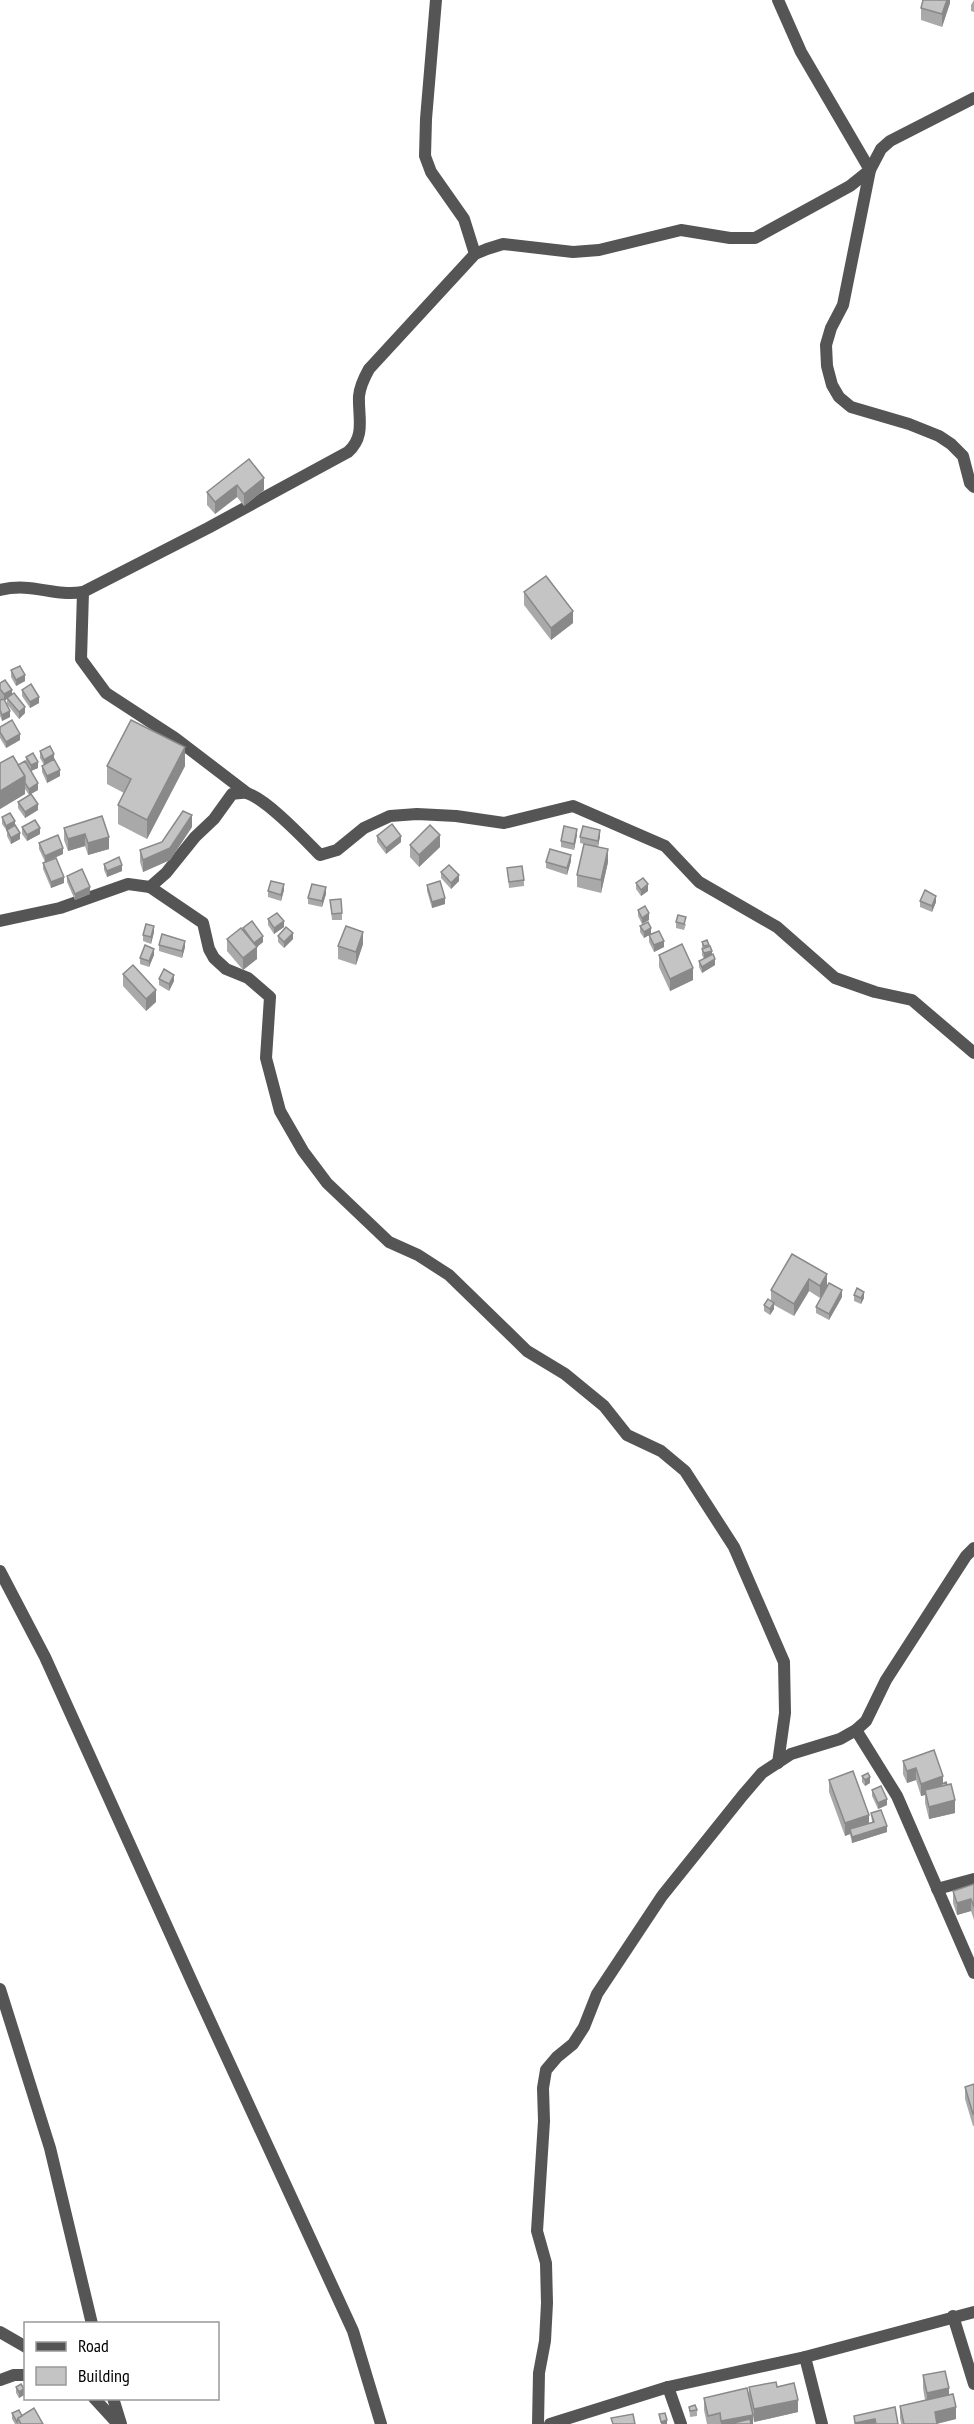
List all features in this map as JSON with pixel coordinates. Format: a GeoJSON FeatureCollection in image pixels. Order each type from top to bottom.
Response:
{"type":"FeatureCollection","features":[{"type":"Feature","properties":{"kind":"street"},"geometry":{"type":"LineString","coordinates":[[436,0],[425,156],[431,172],[464,219],[475,254]]}},
{"type":"Feature","properties":{"kind":"street"},"geometry":{"type":"LineString","coordinates":[[778,0],[801,52],[870,170]]}},
{"type":"Feature","properties":{"kind":"street"},"geometry":{"type":"LineString","coordinates":[[974,98],[890,141],[877,155],[870,170],[843,305],[831,328],[826,345],[827,366],[832,385],[839,397],[851,407],[909,424],[939,436],[963,456],[970,483],[974,487]]}},
{"type":"Feature","properties":{"kind":"street"},"geometry":{"type":"LineString","coordinates":[[0,590],[23,586],[65,594],[83,592],[208,528],[348,452],[356,445],[360,433],[359,397],[362,383],[369,369],[475,254],[503,244],[573,252],[599,250],[681,230],[730,238],[755,238],[850,186],[870,170]]}},
{"type":"Feature","properties":{"kind":"street"},"geometry":{"type":"LineString","coordinates":[[83,592],[81,659],[106,693],[175,738],[286,820],[320,855],[336,850],[364,828],[390,816],[417,814],[456,816],[504,823],[573,806],[665,846],[699,882],[777,927],[836,978],[875,993],[912,1000],[974,1053]]}},
{"type":"Feature","properties":{"kind":"street"},"geometry":{"type":"LineString","coordinates":[[150,887],[166,873],[195,837],[214,819],[232,794],[247,793]]}},
{"type":"Feature","properties":{"kind":"street"},"geometry":{"type":"LineString","coordinates":[[0,921],[60,908],[128,884],[150,887],[203,923],[208,949],[214,958],[226,969],[248,978],[270,997],[266,1058],[280,1112],[303,1151],[327,1183],[389,1242],[418,1255],[449,1275],[527,1351],[565,1374],[604,1406],[627,1435],[661,1451],[685,1471],[734,1547],[784,1662],[785,1713],[778,1762]]}},
{"type":"Feature","properties":{"kind":"street"},"geometry":{"type":"LineString","coordinates":[[538,2424],[539,2373],[545,2341],[547,2303],[546,2263],[537,2231],[544,2121],[543,2088],[546,2070],[573,2044],[584,2027],[597,1994],[662,1896],[762,1773],[790,1754],[840,1739],[866,1721],[886,1680],[966,1556],[974,1548]]}},
{"type":"Feature","properties":{"kind":"street"},"geometry":{"type":"LineString","coordinates":[[0,1571],[45,1658],[353,2331],[381,2424]]}},
{"type":"Feature","properties":{"kind":"street"},"geometry":{"type":"LineString","coordinates":[[856,1730],[897,1796],[974,1973]]}},
{"type":"Feature","properties":{"kind":"street"},"geometry":{"type":"LineString","coordinates":[[937,1889],[974,1879]]}},
{"type":"Feature","properties":{"kind":"street"},"geometry":{"type":"LineString","coordinates":[[0,1989],[50,2148],[92,2322]]}},
{"type":"Feature","properties":{"kind":"street"},"geometry":{"type":"LineString","coordinates":[[550,2424],[668,2387],[805,2357],[974,2312]]}},
{"type":"Feature","properties":{"kind":"street"},"geometry":{"type":"LineString","coordinates":[[953,2316],[974,2384]]}},
{"type":"Feature","properties":{"kind":"street"},"geometry":{"type":"LineString","coordinates":[[0,2332],[24,2346]]}},
{"type":"Feature","properties":{"kind":"street"},"geometry":{"type":"LineString","coordinates":[[805,2357],[822,2424]]}},
{"type":"Feature","properties":{"kind":"street"},"geometry":{"type":"LineString","coordinates":[[0,2380],[14,2375],[24,2375]]}},
{"type":"Feature","properties":{"kind":"street"},"geometry":{"type":"LineString","coordinates":[[668,2387],[681,2424]]}},
{"type":"Feature","properties":{"kind":"street"},"geometry":{"type":"LineString","coordinates":[[96,2400],[119,2424]]}},
{"type":"Feature","properties":{"kind":"street"},"geometry":{"type":"LineString","coordinates":[[113,2400],[119,2424]]}},
{"type":"Feature","properties":{"kind":"building"},"geometry":{"type":"Polygon","coordinates":[[[923,0],[947,0],[942,14],[921,8],[923,0]]]}},
{"type":"Feature","properties":{"kind":"building"},"geometry":{"type":"Polygon","coordinates":[[[249,459],[264,478],[244,494],[237,485],[215,502],[207,492],[249,459]]]}},
{"type":"Feature","properties":{"kind":"building"},"geometry":{"type":"Polygon","coordinates":[[[546,576],[573,611],[551,628],[524,592],[546,576]]]}},
{"type":"Feature","properties":{"kind":"building"},"geometry":{"type":"Polygon","coordinates":[[[20,666],[25,675],[16,680],[11,670],[20,666]]]}},
{"type":"Feature","properties":{"kind":"building"},"geometry":{"type":"Polygon","coordinates":[[[5,680],[12,690],[4,694],[0,689],[0,683],[5,680]]]}},
{"type":"Feature","properties":{"kind":"building"},"geometry":{"type":"Polygon","coordinates":[[[31,684],[39,697],[30,702],[22,690],[31,684]]]}},
{"type":"Feature","properties":{"kind":"building"},"geometry":{"type":"Polygon","coordinates":[[[14,693],[25,707],[19,712],[7,698],[14,693]]]}},
{"type":"Feature","properties":{"kind":"building"},"geometry":{"type":"Polygon","coordinates":[[[4,699],[10,711],[2,715],[0,700],[4,699]]]}},
{"type":"Feature","properties":{"kind":"building"},"geometry":{"type":"Polygon","coordinates":[[[12,720],[20,734],[6,742],[0,732],[0,727],[12,720]]]}},
{"type":"Feature","properties":{"kind":"building"},"geometry":{"type":"Polygon","coordinates":[[[131,720],[185,747],[147,820],[118,805],[131,779],[107,766],[131,720]]]}},
{"type":"Feature","properties":{"kind":"building"},"geometry":{"type":"Polygon","coordinates":[[[50,746],[54,754],[44,760],[40,751],[50,746]]]}},
{"type":"Feature","properties":{"kind":"building"},"geometry":{"type":"Polygon","coordinates":[[[33,753],[38,762],[31,765],[26,757],[33,753]]]}},
{"type":"Feature","properties":{"kind":"building"},"geometry":{"type":"Polygon","coordinates":[[[13,756],[25,776],[0,791],[0,763],[13,756]]]}},
{"type":"Feature","properties":{"kind":"building"},"geometry":{"type":"Polygon","coordinates":[[[54,759],[60,770],[47,776],[42,766],[54,759]]]}},
{"type":"Feature","properties":{"kind":"building"},"geometry":{"type":"Polygon","coordinates":[[[25,761],[38,783],[29,789],[18,765],[25,761]]]}},
{"type":"Feature","properties":{"kind":"building"},"geometry":{"type":"Polygon","coordinates":[[[31,794],[38,804],[25,812],[18,802],[31,794]]]}},
{"type":"Feature","properties":{"kind":"building"},"geometry":{"type":"Polygon","coordinates":[[[183,811],[192,815],[170,848],[143,860],[140,850],[162,842],[183,811]]]}},
{"type":"Feature","properties":{"kind":"building"},"geometry":{"type":"Polygon","coordinates":[[[10,813],[15,821],[6,826],[2,817],[10,813]]]}},
{"type":"Feature","properties":{"kind":"building"},"geometry":{"type":"Polygon","coordinates":[[[102,816],[109,837],[88,843],[85,834],[68,839],[64,828],[102,816]]]}},
{"type":"Feature","properties":{"kind":"building"},"geometry":{"type":"Polygon","coordinates":[[[35,820],[40,828],[27,835],[22,827],[35,820]]]}},
{"type":"Feature","properties":{"kind":"building"},"geometry":{"type":"Polygon","coordinates":[[[392,824],[401,836],[386,848],[377,836],[392,824]]]}},
{"type":"Feature","properties":{"kind":"building"},"geometry":{"type":"Polygon","coordinates":[[[15,825],[20,833],[11,838],[7,830],[15,825]]]}},
{"type":"Feature","properties":{"kind":"building"},"geometry":{"type":"Polygon","coordinates":[[[430,825],[440,835],[419,855],[410,845],[430,825]]]}},
{"type":"Feature","properties":{"kind":"building"},"geometry":{"type":"Polygon","coordinates":[[[564,826],[577,829],[574,844],[561,841],[564,826]]]}},
{"type":"Feature","properties":{"kind":"building"},"geometry":{"type":"Polygon","coordinates":[[[583,826],[600,830],[598,841],[580,837],[583,826]]]}},
{"type":"Feature","properties":{"kind":"building"},"geometry":{"type":"Polygon","coordinates":[[[58,835],[63,848],[45,856],[39,843],[58,835]]]}},
{"type":"Feature","properties":{"kind":"building"},"geometry":{"type":"Polygon","coordinates":[[[584,844],[608,849],[601,880],[577,875],[584,844]]]}},
{"type":"Feature","properties":{"kind":"building"},"geometry":{"type":"Polygon","coordinates":[[[550,849],[571,855],[567,868],[546,862],[550,849]]]}},
{"type":"Feature","properties":{"kind":"building"},"geometry":{"type":"Polygon","coordinates":[[[119,857],[122,865],[107,871],[104,864],[119,857]]]}},
{"type":"Feature","properties":{"kind":"building"},"geometry":{"type":"Polygon","coordinates":[[[56,858],[64,877],[51,882],[43,863],[56,858]]]}},
{"type":"Feature","properties":{"kind":"building"},"geometry":{"type":"Polygon","coordinates":[[[449,865],[459,875],[451,883],[441,872],[449,865]]]}},
{"type":"Feature","properties":{"kind":"building"},"geometry":{"type":"Polygon","coordinates":[[[522,866],[524,880],[509,882],[507,868],[522,866]]]}},
{"type":"Feature","properties":{"kind":"building"},"geometry":{"type":"Polygon","coordinates":[[[82,869],[90,887],[75,894],[67,876],[82,869]]]}},
{"type":"Feature","properties":{"kind":"building"},"geometry":{"type":"Polygon","coordinates":[[[643,878],[648,884],[641,890],[636,883],[643,878]]]}},
{"type":"Feature","properties":{"kind":"building"},"geometry":{"type":"Polygon","coordinates":[[[271,881],[284,884],[281,895],[268,891],[271,881]]]}},
{"type":"Feature","properties":{"kind":"building"},"geometry":{"type":"Polygon","coordinates":[[[440,881],[445,898],[432,902],[427,885],[440,881]]]}},
{"type":"Feature","properties":{"kind":"building"},"geometry":{"type":"Polygon","coordinates":[[[312,884],[326,887],[322,901],[308,898],[312,884]]]}},
{"type":"Feature","properties":{"kind":"building"},"geometry":{"type":"Polygon","coordinates":[[[925,890],[936,896],[932,906],[920,901],[925,890]]]}},
{"type":"Feature","properties":{"kind":"building"},"geometry":{"type":"Polygon","coordinates":[[[341,899],[342,913],[332,914],[330,900],[341,899]]]}},
{"type":"Feature","properties":{"kind":"building"},"geometry":{"type":"Polygon","coordinates":[[[645,906],[649,913],[642,918],[638,910],[645,906]]]}},
{"type":"Feature","properties":{"kind":"building"},"geometry":{"type":"Polygon","coordinates":[[[277,913],[284,921],[274,928],[268,919],[277,913]]]}},
{"type":"Feature","properties":{"kind":"building"},"geometry":{"type":"Polygon","coordinates":[[[678,915],[686,917],[684,924],[676,922],[678,915]]]}},
{"type":"Feature","properties":{"kind":"building"},"geometry":{"type":"Polygon","coordinates":[[[252,921],[263,936],[254,943],[243,928],[252,921]]]}},
{"type":"Feature","properties":{"kind":"building"},"geometry":{"type":"Polygon","coordinates":[[[648,922],[651,928],[644,932],[640,926],[648,922]]]}},
{"type":"Feature","properties":{"kind":"building"},"geometry":{"type":"Polygon","coordinates":[[[146,924],[154,926],[151,937],[143,935],[146,924]]]}},
{"type":"Feature","properties":{"kind":"building"},"geometry":{"type":"Polygon","coordinates":[[[346,926],[363,932],[356,952],[338,946],[346,926]]]}},
{"type":"Feature","properties":{"kind":"building"},"geometry":{"type":"Polygon","coordinates":[[[286,927],[293,933],[284,942],[278,936],[286,927]]]}},
{"type":"Feature","properties":{"kind":"building"},"geometry":{"type":"Polygon","coordinates":[[[241,928],[257,947],[243,958],[227,939],[241,928]]]}},
{"type":"Feature","properties":{"kind":"building"},"geometry":{"type":"Polygon","coordinates":[[[659,931],[664,941],[654,945],[649,935],[659,931]]]}},
{"type":"Feature","properties":{"kind":"building"},"geometry":{"type":"Polygon","coordinates":[[[162,934],[185,941],[182,951],[159,945],[162,934]]]}},
{"type":"Feature","properties":{"kind":"building"},"geometry":{"type":"Polygon","coordinates":[[[707,940],[709,945],[704,946],[702,942],[707,940]]]}},
{"type":"Feature","properties":{"kind":"building"},"geometry":{"type":"Polygon","coordinates":[[[682,944],[693,968],[670,979],[659,955],[682,944]]]}},
{"type":"Feature","properties":{"kind":"building"},"geometry":{"type":"Polygon","coordinates":[[[145,945],[154,949],[149,961],[140,958],[145,945]]]}},
{"type":"Feature","properties":{"kind":"building"},"geometry":{"type":"Polygon","coordinates":[[[710,946],[712,951],[704,953],[702,949],[710,946]]]}},
{"type":"Feature","properties":{"kind":"building"},"geometry":{"type":"Polygon","coordinates":[[[713,954],[715,959],[702,967],[699,961],[713,954]]]}},
{"type":"Feature","properties":{"kind":"building"},"geometry":{"type":"Polygon","coordinates":[[[133,965],[156,990],[146,999],[123,974],[133,965]]]}},
{"type":"Feature","properties":{"kind":"building"},"geometry":{"type":"Polygon","coordinates":[[[164,969],[174,975],[169,984],[159,979],[164,969]]]}},
{"type":"Feature","properties":{"kind":"building"},"geometry":{"type":"Polygon","coordinates":[[[792,1254],[827,1274],[820,1286],[809,1279],[794,1304],[771,1290],[792,1254]]]}},
{"type":"Feature","properties":{"kind":"building"},"geometry":{"type":"Polygon","coordinates":[[[829,1283],[842,1290],[829,1314],[816,1307],[829,1283]]]}},
{"type":"Feature","properties":{"kind":"building"},"geometry":{"type":"Polygon","coordinates":[[[857,1288],[864,1292],[861,1298],[854,1295],[857,1288]]]}},
{"type":"Feature","properties":{"kind":"building"},"geometry":{"type":"Polygon","coordinates":[[[768,1299],[774,1303],[770,1309],[764,1305],[768,1299]]]}},
{"type":"Feature","properties":{"kind":"building"},"geometry":{"type":"Polygon","coordinates":[[[934,1750],[943,1776],[921,1784],[916,1768],[907,1771],[903,1761],[934,1750]]]}},
{"type":"Feature","properties":{"kind":"building"},"geometry":{"type":"Polygon","coordinates":[[[853,1771],[869,1815],[845,1823],[829,1780],[853,1771]]]}},
{"type":"Feature","properties":{"kind":"building"},"geometry":{"type":"Polygon","coordinates":[[[868,1773],[870,1777],[865,1780],[862,1776],[868,1773]]]}},
{"type":"Feature","properties":{"kind":"building"},"geometry":{"type":"Polygon","coordinates":[[[951,1784],[955,1800],[929,1807],[925,1790],[951,1784]]]}},
{"type":"Feature","properties":{"kind":"building"},"geometry":{"type":"Polygon","coordinates":[[[881,1786],[887,1799],[878,1803],[872,1790],[881,1786]]]}},
{"type":"Feature","properties":{"kind":"building"},"geometry":{"type":"Polygon","coordinates":[[[881,1810],[887,1826],[852,1837],[850,1829],[874,1822],[871,1813],[881,1810]]]}},
{"type":"Feature","properties":{"kind":"building"},"geometry":{"type":"Polygon","coordinates":[[[974,1884],[974,1907],[971,1899],[957,1903],[953,1891],[974,1884]]]}},
{"type":"Feature","properties":{"kind":"building"},"geometry":{"type":"Polygon","coordinates":[[[974,2084],[974,2114],[973,2114],[965,2087],[974,2084]]]}},
{"type":"Feature","properties":{"kind":"building"},"geometry":{"type":"Polygon","coordinates":[[[945,2371],[949,2388],[927,2393],[923,2375],[945,2371]]]}},
{"type":"Feature","properties":{"kind":"building"},"geometry":{"type":"Polygon","coordinates":[[[776,2382],[777,2387],[794,2383],[798,2400],[754,2409],[749,2387],[776,2382]]]}},
{"type":"Feature","properties":{"kind":"building"},"geometry":{"type":"Polygon","coordinates":[[[21,2384],[24,2389],[19,2392],[16,2387],[21,2384]]]}},
{"type":"Feature","properties":{"kind":"building"},"geometry":{"type":"Polygon","coordinates":[[[747,2388],[753,2415],[721,2421],[720,2413],[708,2416],[704,2398],[747,2388]]]}},
{"type":"Feature","properties":{"kind":"building"},"geometry":{"type":"Polygon","coordinates":[[[953,2394],[956,2407],[935,2412],[937,2424],[904,2424],[900,2406],[953,2394]]]}},
{"type":"Feature","properties":{"kind":"building"},"geometry":{"type":"Polygon","coordinates":[[[695,2405],[697,2410],[690,2411],[689,2407],[695,2405]]]}},
{"type":"Feature","properties":{"kind":"building"},"geometry":{"type":"Polygon","coordinates":[[[895,2407],[898,2424],[876,2424],[875,2419],[855,2423],[854,2416],[895,2407]]]}},
{"type":"Feature","properties":{"kind":"building"},"geometry":{"type":"Polygon","coordinates":[[[34,2408],[43,2424],[21,2424],[18,2418],[34,2408]]]}},
{"type":"Feature","properties":{"kind":"building"},"geometry":{"type":"Polygon","coordinates":[[[19,2410],[22,2416],[17,2422],[12,2413],[19,2410]]]}},
{"type":"Feature","properties":{"kind":"building"},"geometry":{"type":"Polygon","coordinates":[[[665,2413],[667,2420],[661,2422],[659,2414],[665,2413]]]}},
{"type":"Feature","properties":{"kind":"building"},"geometry":{"type":"Polygon","coordinates":[[[633,2414],[635,2424],[613,2424],[611,2418],[633,2414]]]}},
{"type":"Feature","properties":{"kind":"building"},"geometry":{"type":"Polygon","coordinates":[[[750,2419],[751,2424],[729,2424],[750,2419]]]}}]}
